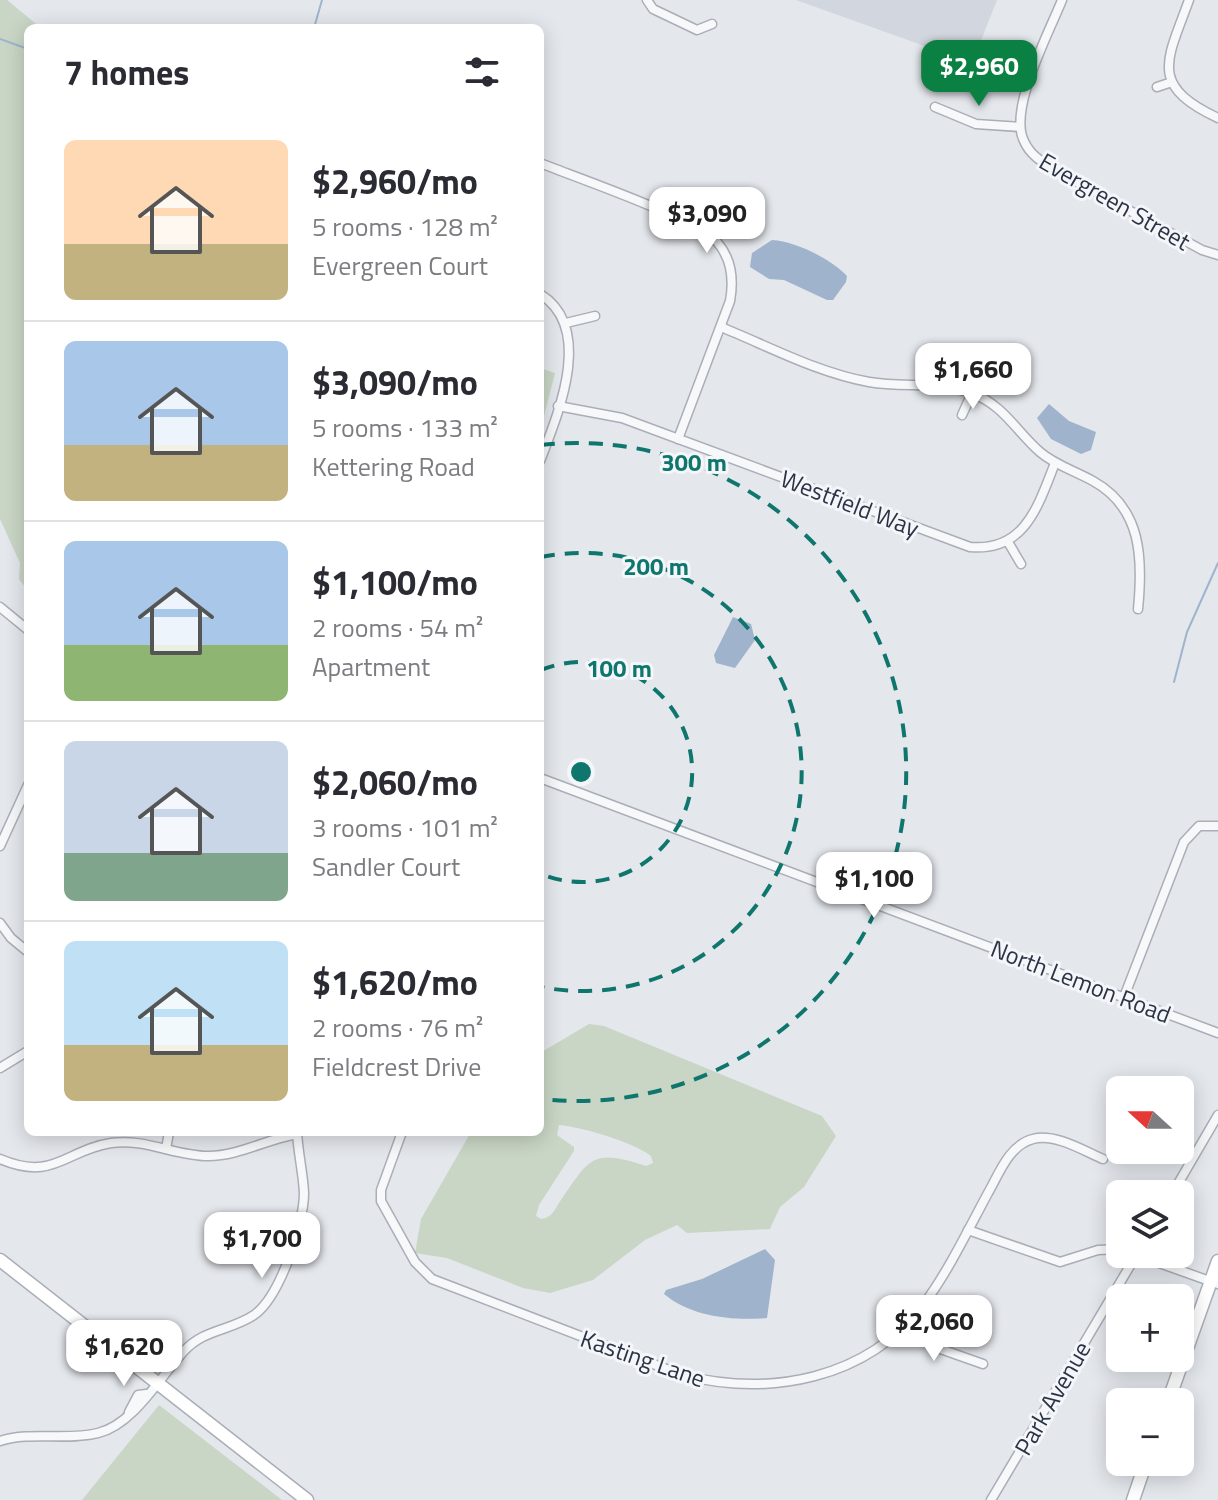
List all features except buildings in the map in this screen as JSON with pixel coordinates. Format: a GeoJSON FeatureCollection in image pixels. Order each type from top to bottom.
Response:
{"type":"FeatureCollection","features":[{"type":"Feature","properties":{"kind":"main road"},"geometry":{"type":"LineString","coordinates":[[0,1260],[307,1500]]}},
{"type":"Feature","properties":{"kind":"main road"},"geometry":{"type":"LineString","coordinates":[[1173,1388],[1214,1282],[1218,1261]]}},
{"type":"Feature","properties":{"kind":"main road"},"geometry":{"type":"LineString","coordinates":[[1133,1500],[1141,1476]]}},
{"type":"Feature","properties":{"kind":"street"},"geometry":{"type":"LineString","coordinates":[[647,0],[662,15],[697,30],[712,24]]}},
{"type":"Feature","properties":{"kind":"street","name":"Evergreen Street"},"geometry":{"type":"LineString","coordinates":[[1062,0],[1024,97],[1020,127],[1024,143],[1039,160],[1202,250],[1218,255]]}},
{"type":"Feature","properties":{"kind":"street"},"geometry":{"type":"LineString","coordinates":[[1189,0],[1170,54],[1172,82],[1191,105],[1218,118]]}},
{"type":"Feature","properties":{"kind":"street"},"geometry":{"type":"LineString","coordinates":[[1157,87],[1172,82]]}},
{"type":"Feature","properties":{"kind":"street"},"geometry":{"type":"LineString","coordinates":[[935,107],[976,124],[1020,127]]}},
{"type":"Feature","properties":{"kind":"street"},"geometry":{"type":"LineString","coordinates":[[544,165],[709,234],[722,249],[730,267],[732,290],[678,439]]}},
{"type":"Feature","properties":{"kind":"street"},"geometry":{"type":"LineString","coordinates":[[544,297],[553,303],[566,323],[569,340],[558,406],[544,449]]}},
{"type":"Feature","properties":{"kind":"street"},"geometry":{"type":"LineString","coordinates":[[566,323],[595,316]]}},
{"type":"Feature","properties":{"kind":"street"},"geometry":{"type":"LineString","coordinates":[[721,327],[857,380],[888,385],[943,385],[972,393],[998,407],[1028,441],[1055,463],[1103,486],[1126,510],[1139,545],[1138,609]]}},
{"type":"Feature","properties":{"kind":"street"},"geometry":{"type":"LineString","coordinates":[[962,415],[972,393]]}},
{"type":"Feature","properties":{"kind":"street","name":"Westfield Way"},"geometry":{"type":"LineString","coordinates":[[558,406],[622,418],[970,547],[982,548],[1008,542]]}},
{"type":"Feature","properties":{"kind":"street"},"geometry":{"type":"LineString","coordinates":[[1021,564],[1008,542],[1033,516],[1055,463]]}},
{"type":"Feature","properties":{"kind":"street"},"geometry":{"type":"LineString","coordinates":[[0,607],[24,627]]}},
{"type":"Feature","properties":{"kind":"street","name":"North Lemon Road"},"geometry":{"type":"LineString","coordinates":[[544,780],[1218,1033]]}},
{"type":"Feature","properties":{"kind":"street"},"geometry":{"type":"LineString","coordinates":[[0,846],[24,794]]}},
{"type":"Feature","properties":{"kind":"street"},"geometry":{"type":"LineString","coordinates":[[1124,997],[1184,842],[1199,826],[1218,826]]}},
{"type":"Feature","properties":{"kind":"street"},"geometry":{"type":"LineString","coordinates":[[0,923],[24,949]]}},
{"type":"Feature","properties":{"kind":"street"},"geometry":{"type":"LineString","coordinates":[[0,1068],[24,1053]]}},
{"type":"Feature","properties":{"kind":"street"},"geometry":{"type":"LineString","coordinates":[[1180,1180],[1218,1115]]}},
{"type":"Feature","properties":{"kind":"street"},"geometry":{"type":"LineString","coordinates":[[166,1149],[168,1136]]}},
{"type":"Feature","properties":{"kind":"street"},"geometry":{"type":"LineString","coordinates":[[0,1159],[23,1167],[55,1165],[111,1143],[147,1144],[213,1156],[286,1136]]}},
{"type":"Feature","properties":{"kind":"street"},"geometry":{"type":"LineString","coordinates":[[0,1441],[97,1434],[129,1412],[137,1410],[146,1394],[194,1340],[256,1314],[274,1291],[302,1213],[303,1185],[297,1136]]}},
{"type":"Feature","properties":{"kind":"street","name":"Kasting Lane"},"geometry":{"type":"LineString","coordinates":[[401,1136],[381,1190],[381,1201],[415,1262],[443,1286],[682,1375],[726,1384],[782,1384],[809,1379],[862,1357],[904,1325],[936,1287],[1007,1159],[1025,1142],[1051,1139],[1103,1159]]}},
{"type":"Feature","properties":{"kind":"street"},"geometry":{"type":"LineString","coordinates":[[968,1230],[1060,1262],[1106,1250]]}},
{"type":"Feature","properties":{"kind":"street","name":"Park Avenue"},"geometry":{"type":"LineString","coordinates":[[991,1500],[1128,1268]]}},
{"type":"Feature","properties":{"kind":"street"},"geometry":{"type":"LineString","coordinates":[[1175,1268],[1214,1282]]}},
{"type":"Feature","properties":{"kind":"street"},"geometry":{"type":"LineString","coordinates":[[904,1325],[932,1346],[983,1364]]}},
{"type":"Feature","properties":{"kind":"shaded area"},"geometry":{"type":"Polygon","coordinates":[[[796,0],[997,0],[972,63],[796,0]]]}},
{"type":"Feature","properties":{"kind":"green space"},"geometry":{"type":"Polygon","coordinates":[[[0,0],[7,0],[36,24],[24,24],[24,586],[19,579],[20,563],[0,519],[0,0]]]}},
{"type":"Feature","properties":{"kind":"green space"},"geometry":{"type":"Polygon","coordinates":[[[544,369],[555,373],[544,416],[544,369]]]}},
{"type":"Feature","properties":{"kind":"green space"},"geometry":{"type":"Polygon","coordinates":[[[589,1024],[604,1026],[822,1116],[836,1136],[804,1187],[780,1207],[770,1229],[687,1233],[677,1225],[645,1240],[593,1280],[550,1293],[523,1288],[447,1258],[415,1253],[421,1219],[469,1136],[544,1136],[544,1051],[589,1024]],[[559,1125],[557,1135],[574,1147],[574,1151],[539,1205],[536,1216],[541,1219],[552,1214],[578,1176],[594,1161],[614,1158],[646,1166],[653,1163],[651,1156],[643,1151],[607,1136],[559,1125]]]}},
{"type":"Feature","properties":{"kind":"green space"},"geometry":{"type":"Polygon","coordinates":[[[159,1405],[282,1500],[82,1500],[159,1405]]]}},
{"type":"Feature","properties":{"kind":"water"},"geometry":{"type":"Polygon","coordinates":[[[772,240],[812,252],[847,276],[833,300],[784,280],[769,279],[750,267],[752,253],[772,240]]]}},
{"type":"Feature","properties":{"kind":"water"},"geometry":{"type":"Polygon","coordinates":[[[1049,404],[1069,421],[1096,432],[1091,450],[1081,454],[1051,439],[1037,418],[1049,404]]]}},
{"type":"Feature","properties":{"kind":"water"},"geometry":{"type":"Polygon","coordinates":[[[733,617],[751,624],[755,640],[735,668],[716,663],[714,655],[733,617]]]}},
{"type":"Feature","properties":{"kind":"water"},"geometry":{"type":"Polygon","coordinates":[[[765,1249],[775,1260],[767,1318],[713,1316],[687,1308],[664,1294],[666,1290],[702,1279],[765,1249]]]}},
{"type":"Feature","properties":{"kind":"waterway"},"geometry":{"type":"LineString","coordinates":[[315,24],[322,0]]}},
{"type":"Feature","properties":{"kind":"waterway"},"geometry":{"type":"LineString","coordinates":[[0,39],[24,48]]}},
{"type":"Feature","properties":{"kind":"waterway"},"geometry":{"type":"LineString","coordinates":[[1174,682],[1187,632],[1218,563]]}}]}
